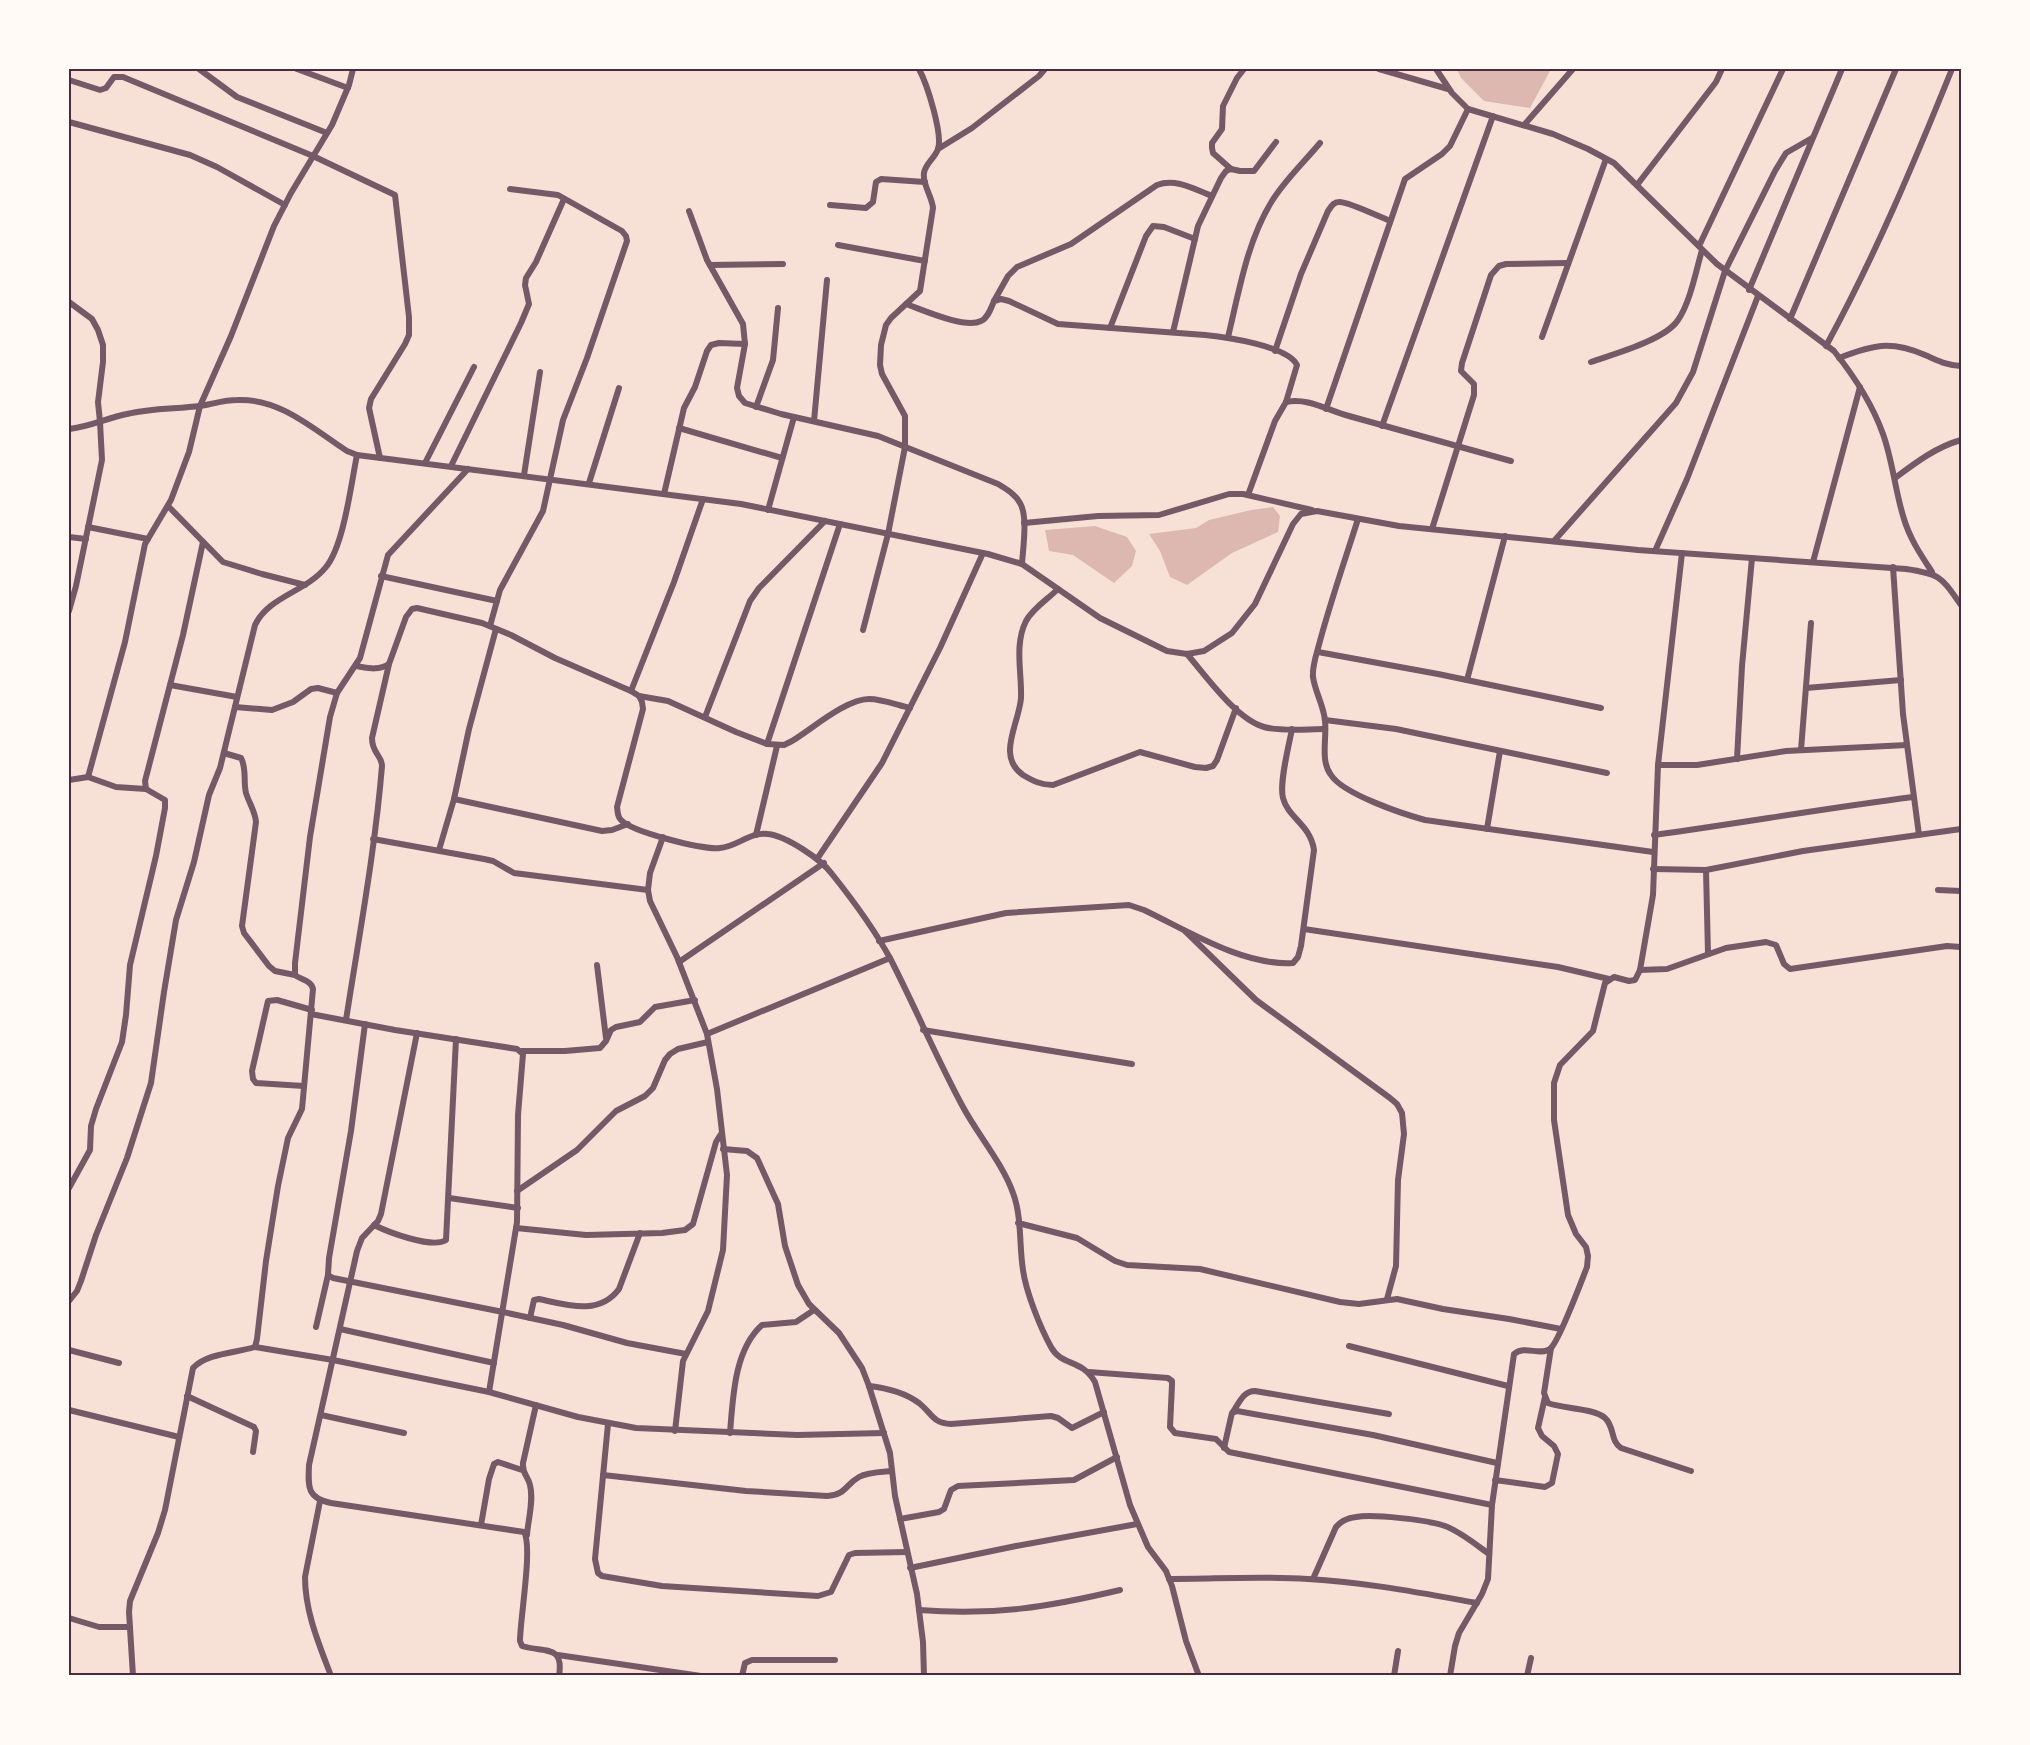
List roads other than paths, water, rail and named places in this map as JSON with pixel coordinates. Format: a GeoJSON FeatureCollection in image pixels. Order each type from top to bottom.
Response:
{"type":"FeatureCollection","features":[{"type":"Feature","properties":{"kind":"street"},"geometry":{"type":"LineString","coordinates":[[199,69],[237,96],[327,133]]}},
{"type":"Feature","properties":{"kind":"street"},"geometry":{"type":"LineString","coordinates":[[297,69],[348,88]]}},
{"type":"Feature","properties":{"kind":"street"},"geometry":{"type":"LineString","coordinates":[[88,777],[124,642],[142,553],[168,506],[189,452],[200,406],[231,336],[254,275],[285,205],[327,133],[348,88],[353,69]]}},
{"type":"Feature","properties":{"kind":"street"},"geometry":{"type":"LineString","coordinates":[[920,69],[939,131],[938,149]]}},
{"type":"Feature","properties":{"kind":"street"},"geometry":{"type":"LineString","coordinates":[[863,630],[888,534],[905,447],[905,416],[882,374],[880,353],[888,322],[920,291],[933,204],[925,182],[924,170],[938,149],[972,128],[1045,69]]}},
{"type":"Feature","properties":{"kind":"street"},"geometry":{"type":"LineString","coordinates":[[1244,69],[1222,106],[1222,129],[1212,143],[1213,153],[1231,169],[1254,171],[1276,142]]}},
{"type":"Feature","properties":{"kind":"street"},"geometry":{"type":"LineString","coordinates":[[1379,69],[1448,89]]}},
{"type":"Feature","properties":{"kind":"street"},"geometry":{"type":"LineString","coordinates":[[1436,69],[1448,89],[1468,109],[1553,134],[1606,159],[1622,170],[1725,271],[1839,358],[1870,403],[1882,431],[1904,519],[1914,543],[1932,573]]}},
{"type":"Feature","properties":{"kind":"street"},"geometry":{"type":"LineString","coordinates":[[1525,124],[1573,69]]}},
{"type":"Feature","properties":{"kind":"street"},"geometry":{"type":"LineString","coordinates":[[1637,186],[1716,82],[1722,69]]}},
{"type":"Feature","properties":{"kind":"street"},"geometry":{"type":"LineString","coordinates":[[1591,362],[1638,345],[1669,330],[1677,322],[1683,312],[1700,248],[1783,69]]}},
{"type":"Feature","properties":{"kind":"street"},"geometry":{"type":"LineString","coordinates":[[1749,290],[1842,69]]}},
{"type":"Feature","properties":{"kind":"street"},"geometry":{"type":"LineString","coordinates":[[1790,319],[1896,69]]}},
{"type":"Feature","properties":{"kind":"street"},"geometry":{"type":"LineString","coordinates":[[1826,346],[1857,289],[1898,201],[1952,69]]}},
{"type":"Feature","properties":{"kind":"street"},"geometry":{"type":"LineString","coordinates":[[69,80],[100,90],[106,88],[114,77],[123,77],[314,156],[395,195],[409,335],[371,399],[370,417],[380,458]]}},
{"type":"Feature","properties":{"kind":"street"},"geometry":{"type":"LineString","coordinates":[[1326,409],[1405,179],[1450,146],[1468,109]]}},
{"type":"Feature","properties":{"kind":"street"},"geometry":{"type":"LineString","coordinates":[[1382,426],[1493,116]]}},
{"type":"Feature","properties":{"kind":"street"},"geometry":{"type":"LineString","coordinates":[[69,122],[190,155],[285,205]]}},
{"type":"Feature","properties":{"kind":"street"},"geometry":{"type":"LineString","coordinates":[[1554,541],[1670,413],[1693,372],[1725,271],[1775,171],[1786,153],[1812,138]]}},
{"type":"Feature","properties":{"kind":"street"},"geometry":{"type":"LineString","coordinates":[[1228,338],[1248,258],[1270,205],[1320,143]]}},
{"type":"Feature","properties":{"kind":"street"},"geometry":{"type":"LineString","coordinates":[[1542,338],[1606,159]]}},
{"type":"Feature","properties":{"kind":"street"},"geometry":{"type":"LineString","coordinates":[[1173,332],[1198,226],[1221,178],[1226,171],[1231,169]]}},
{"type":"Feature","properties":{"kind":"street"},"geometry":{"type":"LineString","coordinates":[[830,205],[866,208],[873,202],[876,182],[880,179],[925,182]]}},
{"type":"Feature","properties":{"kind":"street"},"geometry":{"type":"LineString","coordinates":[[906,304],[953,321],[980,322],[986,318],[1008,276],[1017,267],[1071,244],[1157,185],[1173,182],[1212,196]]}},
{"type":"Feature","properties":{"kind":"street"},"geometry":{"type":"LineString","coordinates":[[439,850],[454,799],[468,729],[493,628],[496,601],[541,515],[563,420],[627,241],[622,231],[564,198],[545,192],[510,189]]}},
{"type":"Feature","properties":{"kind":"street"},"geometry":{"type":"LineString","coordinates":[[451,466],[521,323],[529,304],[526,278],[536,262],[564,198]]}},
{"type":"Feature","properties":{"kind":"street"},"geometry":{"type":"LineString","coordinates":[[1275,351],[1301,274],[1333,204],[1340,201],[1390,221]]}},
{"type":"Feature","properties":{"kind":"street"},"geometry":{"type":"LineString","coordinates":[[689,211],[710,265],[743,324],[745,344],[737,388],[739,396],[745,403],[878,436],[998,484],[1020,502],[1024,511],[1022,564]]}},
{"type":"Feature","properties":{"kind":"street"},"geometry":{"type":"LineString","coordinates":[[1110,328],[1146,236],[1153,226],[1164,227],[1195,239]]}},
{"type":"Feature","properties":{"kind":"street"},"geometry":{"type":"LineString","coordinates":[[838,244],[926,261]]}},
{"type":"Feature","properties":{"kind":"street"},"geometry":{"type":"LineString","coordinates":[[1432,529],[1475,390],[1474,384],[1461,371],[1462,363],[1491,275],[1499,266],[1506,264],[1568,263]]}},
{"type":"Feature","properties":{"kind":"street"},"geometry":{"type":"LineString","coordinates":[[710,265],[783,264]]}},
{"type":"Feature","properties":{"kind":"street"},"geometry":{"type":"LineString","coordinates":[[814,421],[827,280]]}},
{"type":"Feature","properties":{"kind":"street"},"geometry":{"type":"LineString","coordinates":[[1655,551],[1687,479],[1758,296]]}},
{"type":"Feature","properties":{"kind":"street"},"geometry":{"type":"LineString","coordinates":[[994,301],[1001,299],[1009,301],[1058,324],[1228,338],[1275,351],[1295,360],[1297,365],[1286,402],[1275,422],[1248,495]]}},
{"type":"Feature","properties":{"kind":"street"},"geometry":{"type":"LineString","coordinates":[[69,302],[92,319],[103,345],[104,362],[98,402],[102,460],[69,611]]}},
{"type":"Feature","properties":{"kind":"street"},"geometry":{"type":"LineString","coordinates":[[756,407],[775,350],[778,308]]}},
{"type":"Feature","properties":{"kind":"street"},"geometry":{"type":"LineString","coordinates":[[664,494],[684,408],[695,387],[707,351],[711,345],[719,343],[745,344]]}},
{"type":"Feature","properties":{"kind":"street"},"geometry":{"type":"LineString","coordinates":[[1839,358],[1882,344],[1907,347],[1943,362],[1961,366]]}},
{"type":"Feature","properties":{"kind":"street"},"geometry":{"type":"LineString","coordinates":[[425,463],[474,366]]}},
{"type":"Feature","properties":{"kind":"street"},"geometry":{"type":"LineString","coordinates":[[525,475],[540,372]]}},
{"type":"Feature","properties":{"kind":"street"},"geometry":{"type":"LineString","coordinates":[[1813,562],[1860,387]]}},
{"type":"Feature","properties":{"kind":"street"},"geometry":{"type":"LineString","coordinates":[[589,483],[619,388]]}},
{"type":"Feature","properties":{"kind":"street"},"geometry":{"type":"LineString","coordinates":[[69,429],[127,414],[162,408],[200,406],[239,399],[266,403],[292,414],[347,451],[357,455],[703,499],[983,553],[1022,564],[1100,618],[1167,651],[1187,654],[1204,651],[1232,633],[1255,604],[1293,524],[1301,514],[1317,512]]}},
{"type":"Feature","properties":{"kind":"street"},"geometry":{"type":"LineString","coordinates":[[1286,402],[1302,400],[1382,426],[1511,461]]}},
{"type":"Feature","properties":{"kind":"street"},"geometry":{"type":"LineString","coordinates":[[768,510],[794,417]]}},
{"type":"Feature","properties":{"kind":"street"},"geometry":{"type":"LineString","coordinates":[[679,428],[782,458]]}},
{"type":"Feature","properties":{"kind":"street"},"geometry":{"type":"LineString","coordinates":[[1895,478],[1921,459],[1961,440]]}},
{"type":"Feature","properties":{"kind":"street"},"geometry":{"type":"LineString","coordinates":[[69,1301],[81,1281],[96,1235],[127,1158],[151,1083],[176,920],[194,862],[209,795],[220,768],[255,625],[258,618],[275,603],[306,585],[326,568],[333,557],[357,455]]}},
{"type":"Feature","properties":{"kind":"street"},"geometry":{"type":"LineString","coordinates":[[295,975],[310,837],[330,717],[337,693],[356,666],[388,555],[468,468]]}},
{"type":"Feature","properties":{"kind":"street"},"geometry":{"type":"LineString","coordinates":[[1024,523],[1098,516],[1158,515],[1229,494],[1248,495],[1317,512],[1432,529],[1655,551],[1893,567],[1932,573],[1943,579],[1961,605]]}},
{"type":"Feature","properties":{"kind":"street"},"geometry":{"type":"LineString","coordinates":[[631,691],[674,582],[703,499]]}},
{"type":"Feature","properties":{"kind":"street"},"geometry":{"type":"LineString","coordinates":[[168,506],[223,562],[306,585]]}},
{"type":"Feature","properties":{"kind":"street"},"geometry":{"type":"LineString","coordinates":[[1359,519],[1317,652],[1313,677],[1325,720],[1327,766],[1330,775],[1354,793],[1425,820],[1653,852]]}},
{"type":"Feature","properties":{"kind":"street"},"geometry":{"type":"LineString","coordinates":[[705,717],[750,601],[759,588],[825,521]]}},
{"type":"Feature","properties":{"kind":"street"},"geometry":{"type":"LineString","coordinates":[[767,744],[840,524]]}},
{"type":"Feature","properties":{"kind":"street"},"geometry":{"type":"LineString","coordinates":[[88,527],[148,539]]}},
{"type":"Feature","properties":{"kind":"street"},"geometry":{"type":"LineString","coordinates":[[1467,680],[1505,536]]}},
{"type":"Feature","properties":{"kind":"street"},"geometry":{"type":"LineString","coordinates":[[69,537],[86,539]]}},
{"type":"Feature","properties":{"kind":"street"},"geometry":{"type":"LineString","coordinates":[[146,789],[146,774],[183,635],[203,542]]}},
{"type":"Feature","properties":{"kind":"street"},"geometry":{"type":"LineString","coordinates":[[817,859],[882,764],[940,648],[983,553]]}},
{"type":"Feature","properties":{"kind":"street"},"geometry":{"type":"LineString","coordinates":[[1304,929],[1558,968],[1609,979],[1635,980],[1640,970],[1653,896],[1658,765],[1682,553]]}},
{"type":"Feature","properties":{"kind":"street"},"geometry":{"type":"LineString","coordinates":[[1737,759],[1742,666],[1752,558]]}},
{"type":"Feature","properties":{"kind":"street"},"geometry":{"type":"LineString","coordinates":[[1893,567],[1900,680],[1919,835]]}},
{"type":"Feature","properties":{"kind":"street"},"geometry":{"type":"LineString","coordinates":[[381,576],[496,601]]}},
{"type":"Feature","properties":{"kind":"street"},"geometry":{"type":"LineString","coordinates":[[1058,589],[1027,620],[1020,648],[1020,708],[1011,738],[1010,755],[1013,765],[1030,779],[1042,785],[1053,785],[1140,752],[1195,766],[1206,768],[1213,766],[1236,708]]}},
{"type":"Feature","properties":{"kind":"street"},"geometry":{"type":"LineString","coordinates":[[346,1020],[382,763],[372,747],[372,738],[389,664],[406,617],[412,609],[417,608],[466,619],[493,628],[639,696],[668,700],[767,744],[777,746],[784,746],[852,702],[875,699],[910,708]]}},
{"type":"Feature","properties":{"kind":"street"},"geometry":{"type":"LineString","coordinates":[[1801,750],[1811,623]]}},
{"type":"Feature","properties":{"kind":"street"},"geometry":{"type":"LineString","coordinates":[[1317,652],[1601,708]]}},
{"type":"Feature","properties":{"kind":"street"},"geometry":{"type":"LineString","coordinates":[[1187,654],[1236,708],[1257,725],[1267,728],[1325,729]]}},
{"type":"Feature","properties":{"kind":"street"},"geometry":{"type":"LineString","coordinates":[[356,666],[375,669],[389,664]]}},
{"type":"Feature","properties":{"kind":"street"},"geometry":{"type":"LineString","coordinates":[[1806,688],[1900,680]]}},
{"type":"Feature","properties":{"kind":"street"},"geometry":{"type":"LineString","coordinates":[[170,685],[237,698]]}},
{"type":"Feature","properties":{"kind":"street"},"geometry":{"type":"LineString","coordinates":[[235,708],[272,710],[318,688],[337,693]]}},
{"type":"Feature","properties":{"kind":"street"},"geometry":{"type":"LineString","coordinates":[[639,696],[643,710],[617,807],[618,816],[622,822],[663,837],[719,848],[756,835],[766,833],[776,836],[824,863],[890,958],[923,1030],[965,1111],[1011,1187],[1018,1223],[1023,1272],[1028,1292],[1051,1348],[1059,1357],[1082,1366],[1095,1382],[1130,1505],[1148,1547],[1169,1579],[1186,1641],[1199,1676]]}},
{"type":"Feature","properties":{"kind":"street"},"geometry":{"type":"LineString","coordinates":[[1325,720],[1396,729],[1607,773]]}},
{"type":"Feature","properties":{"kind":"street"},"geometry":{"type":"LineString","coordinates":[[879,941],[1006,913],[1129,905],[1235,953],[1282,964],[1293,963],[1298,957],[1304,929],[1314,850],[1306,828],[1283,799],[1282,786],[1292,729]]}},
{"type":"Feature","properties":{"kind":"street"},"geometry":{"type":"LineString","coordinates":[[1658,765],[1697,765],[1801,750],[1907,745]]}},
{"type":"Feature","properties":{"kind":"street"},"geometry":{"type":"LineString","coordinates":[[756,835],[777,746]]}},
{"type":"Feature","properties":{"kind":"street"},"geometry":{"type":"LineString","coordinates":[[1487,829],[1500,751]]}},
{"type":"Feature","properties":{"kind":"street"},"geometry":{"type":"LineString","coordinates":[[224,753],[241,758],[244,764],[246,791],[256,822],[242,916],[244,933],[275,971],[295,975],[312,985],[312,1012],[302,1109],[288,1138],[278,1186],[255,1347]]}},
{"type":"Feature","properties":{"kind":"street"},"geometry":{"type":"LineString","coordinates":[[69,780],[88,777],[116,787],[146,789],[165,800],[156,856],[130,965],[122,1042],[96,1108],[91,1125],[90,1150],[69,1188]]}},
{"type":"Feature","properties":{"kind":"street"},"geometry":{"type":"LineString","coordinates":[[1654,835],[1913,797]]}},
{"type":"Feature","properties":{"kind":"street"},"geometry":{"type":"LineString","coordinates":[[454,799],[602,831],[628,824]]}},
{"type":"Feature","properties":{"kind":"street"},"geometry":{"type":"LineString","coordinates":[[1653,869],[1706,870],[1803,850],[1961,829]]}},
{"type":"Feature","properties":{"kind":"street"},"geometry":{"type":"LineString","coordinates":[[663,837],[653,861],[648,890],[650,901],[679,962],[708,1038],[717,1089],[727,1175],[723,1250],[708,1311],[686,1354],[680,1378],[675,1431]]}},
{"type":"Feature","properties":{"kind":"street"},"geometry":{"type":"LineString","coordinates":[[373,839],[493,861],[514,873],[648,890]]}},
{"type":"Feature","properties":{"kind":"street"},"geometry":{"type":"LineString","coordinates":[[679,962],[824,863]]}},
{"type":"Feature","properties":{"kind":"street"},"geometry":{"type":"LineString","coordinates":[[1706,870],[1708,954]]}},
{"type":"Feature","properties":{"kind":"street"},"geometry":{"type":"LineString","coordinates":[[1938,890],[1961,891]]}},
{"type":"Feature","properties":{"kind":"street"},"geometry":{"type":"LineString","coordinates":[[1180,927],[1256,1000],[1398,1104],[1402,1113],[1404,1134],[1398,1180],[1395,1266],[1387,1299]]}},
{"type":"Feature","properties":{"kind":"street"},"geometry":{"type":"LineString","coordinates":[[1640,970],[1667,969],[1726,948],[1766,942],[1772,943],[1779,949],[1787,967],[1796,969],[1947,946],[1961,947]]}},
{"type":"Feature","properties":{"kind":"street"},"geometry":{"type":"LineString","coordinates":[[517,1191],[577,1150],[616,1111],[645,1096],[653,1088],[665,1060],[678,1049],[890,958]]}},
{"type":"Feature","properties":{"kind":"street"},"geometry":{"type":"LineString","coordinates":[[597,965],[606,1041]]}},
{"type":"Feature","properties":{"kind":"street"},"geometry":{"type":"LineString","coordinates":[[1495,1479],[1545,1487],[1552,1484],[1558,1454],[1554,1446],[1540,1434],[1538,1428],[1545,1397],[1551,1348],[1587,1267],[1588,1256],[1586,1247],[1576,1234],[1568,1215],[1554,1120],[1554,1083],[1560,1065],[1593,1031],[1605,983],[1609,979]]}},
{"type":"Feature","properties":{"kind":"street"},"geometry":{"type":"LineString","coordinates":[[304,1086],[256,1083],[253,1080],[252,1071],[268,1001],[277,1000],[312,1012],[365,1024],[521,1051],[600,1048],[611,1030],[640,1022],[659,1005],[695,1000]]}},
{"type":"Feature","properties":{"kind":"street"},"geometry":{"type":"LineString","coordinates":[[316,1327],[328,1275],[365,1024]]}},
{"type":"Feature","properties":{"kind":"street"},"geometry":{"type":"LineString","coordinates":[[923,1030],[1132,1064]]}},
{"type":"Feature","properties":{"kind":"street"},"geometry":{"type":"LineString","coordinates":[[417,1033],[381,1214],[378,1221],[362,1238],[351,1281],[309,1465],[310,1491],[320,1501],[519,1530],[527,1536]]}},
{"type":"Feature","properties":{"kind":"street"},"geometry":{"type":"LineString","coordinates":[[374,1225],[397,1235],[438,1243],[443,1243],[447,1236],[456,1039]]}},
{"type":"Feature","properties":{"kind":"street"},"geometry":{"type":"LineString","coordinates":[[489,1392],[518,1208],[521,1051]]}},
{"type":"Feature","properties":{"kind":"street"},"geometry":{"type":"LineString","coordinates":[[516,1228],[586,1235],[685,1230],[693,1224],[713,1150],[721,1134]]}},
{"type":"Feature","properties":{"kind":"street"},"geometry":{"type":"LineString","coordinates":[[723,1149],[747,1151],[757,1158],[775,1195],[788,1256],[798,1285],[814,1310],[839,1334],[862,1368],[869,1386],[884,1433],[919,1610],[924,1676]]}},
{"type":"Feature","properties":{"kind":"street"},"geometry":{"type":"LineString","coordinates":[[449,1198],[518,1208]]}},
{"type":"Feature","properties":{"kind":"street"},"geometry":{"type":"LineString","coordinates":[[1018,1223],[1071,1236],[1114,1261],[1126,1265],[1200,1269],[1340,1302],[1359,1304],[1398,1299],[1561,1329]]}},
{"type":"Feature","properties":{"kind":"street"},"geometry":{"type":"LineString","coordinates":[[530,1318],[534,1300],[586,1307],[614,1296],[619,1289],[640,1233]]}},
{"type":"Feature","properties":{"kind":"street"},"geometry":{"type":"LineString","coordinates":[[328,1275],[333,1278],[503,1312],[686,1354]]}},
{"type":"Feature","properties":{"kind":"street"},"geometry":{"type":"LineString","coordinates":[[730,1433],[740,1364],[750,1338],[762,1324],[796,1322],[814,1310]]}},
{"type":"Feature","properties":{"kind":"street"},"geometry":{"type":"LineString","coordinates":[[340,1329],[494,1363]]}},
{"type":"Feature","properties":{"kind":"street"},"geometry":{"type":"LineString","coordinates":[[1349,1346],[1508,1386]]}},
{"type":"Feature","properties":{"kind":"street"},"geometry":{"type":"LineString","coordinates":[[133,1676],[130,1601],[165,1510],[193,1368],[208,1359],[255,1347],[333,1360],[489,1392],[608,1424],[675,1431],[730,1433],[797,1435],[884,1433]]}},
{"type":"Feature","properties":{"kind":"street"},"geometry":{"type":"LineString","coordinates":[[1450,1676],[1459,1633],[1488,1579],[1492,1505],[1512,1360],[1516,1352],[1544,1351],[1551,1348]]}},
{"type":"Feature","properties":{"kind":"street"},"geometry":{"type":"LineString","coordinates":[[69,1350],[119,1363]]}},
{"type":"Feature","properties":{"kind":"street"},"geometry":{"type":"LineString","coordinates":[[1089,1372],[1168,1378],[1173,1385],[1170,1427],[1175,1433],[1216,1439],[1224,1448],[1236,1454],[1492,1505]]}},
{"type":"Feature","properties":{"kind":"street"},"geometry":{"type":"LineString","coordinates":[[869,1386],[887,1388],[913,1399],[940,1423],[1051,1416],[1072,1428],[1104,1412]]}},
{"type":"Feature","properties":{"kind":"street"},"geometry":{"type":"LineString","coordinates":[[1224,1448],[1232,1413],[1244,1395],[1250,1391],[1389,1414]]}},
{"type":"Feature","properties":{"kind":"street"},"geometry":{"type":"LineString","coordinates":[[187,1396],[254,1427],[256,1431],[253,1452]]}},
{"type":"Feature","properties":{"kind":"street"},"geometry":{"type":"LineString","coordinates":[[1545,1397],[1548,1403],[1553,1405],[1604,1417],[1610,1425],[1614,1442],[1620,1448],[1691,1471]]}},
{"type":"Feature","properties":{"kind":"street"},"geometry":{"type":"LineString","coordinates":[[537,1405],[522,1470],[530,1486],[520,1641],[522,1646],[558,1655],[701,1676]]}},
{"type":"Feature","properties":{"kind":"street"},"geometry":{"type":"LineString","coordinates":[[69,1410],[179,1437]]}},
{"type":"Feature","properties":{"kind":"street"},"geometry":{"type":"LineString","coordinates":[[1232,1413],[1243,1412],[1373,1435],[1497,1463]]}},
{"type":"Feature","properties":{"kind":"street"},"geometry":{"type":"LineString","coordinates":[[321,1415],[404,1433]]}},
{"type":"Feature","properties":{"kind":"street"},"geometry":{"type":"LineString","coordinates":[[608,1424],[595,1559],[598,1573],[608,1578],[662,1586],[818,1596],[831,1592],[849,1555],[907,1552]]}},
{"type":"Feature","properties":{"kind":"street"},"geometry":{"type":"LineString","coordinates":[[900,1520],[939,1512],[944,1509],[951,1490],[958,1486],[1074,1480],[1117,1457]]}},
{"type":"Feature","properties":{"kind":"street"},"geometry":{"type":"LineString","coordinates":[[481,1525],[494,1464],[498,1462],[522,1470]]}},
{"type":"Feature","properties":{"kind":"street"},"geometry":{"type":"LineString","coordinates":[[603,1475],[746,1491],[838,1496],[859,1477],[892,1471]]}},
{"type":"Feature","properties":{"kind":"street"},"geometry":{"type":"LineString","coordinates":[[320,1501],[306,1567],[305,1589],[310,1618],[332,1676]]}},
{"type":"Feature","properties":{"kind":"street"},"geometry":{"type":"LineString","coordinates":[[1313,1579],[1336,1527],[1339,1523],[1354,1517],[1412,1520],[1438,1524],[1455,1531],[1489,1554]]}},
{"type":"Feature","properties":{"kind":"street"},"geometry":{"type":"LineString","coordinates":[[910,1568],[1137,1524]]}},
{"type":"Feature","properties":{"kind":"street"},"geometry":{"type":"LineString","coordinates":[[1169,1579],[1313,1579],[1394,1589],[1476,1604]]}},
{"type":"Feature","properties":{"kind":"street"},"geometry":{"type":"LineString","coordinates":[[919,1610],[968,1613],[1013,1611],[1120,1590]]}},
{"type":"Feature","properties":{"kind":"street"},"geometry":{"type":"LineString","coordinates":[[69,1618],[99,1627],[130,1627]]}},
{"type":"Feature","properties":{"kind":"street"},"geometry":{"type":"LineString","coordinates":[[1394,1676],[1398,1651]]}},
{"type":"Feature","properties":{"kind":"street"},"geometry":{"type":"LineString","coordinates":[[558,1655],[561,1660],[559,1676]]}},
{"type":"Feature","properties":{"kind":"street"},"geometry":{"type":"LineString","coordinates":[[1527,1676],[1531,1658]]}},
{"type":"Feature","properties":{"kind":"street"},"geometry":{"type":"LineString","coordinates":[[742,1676],[745,1663],[752,1660],[835,1660]]}}]}
